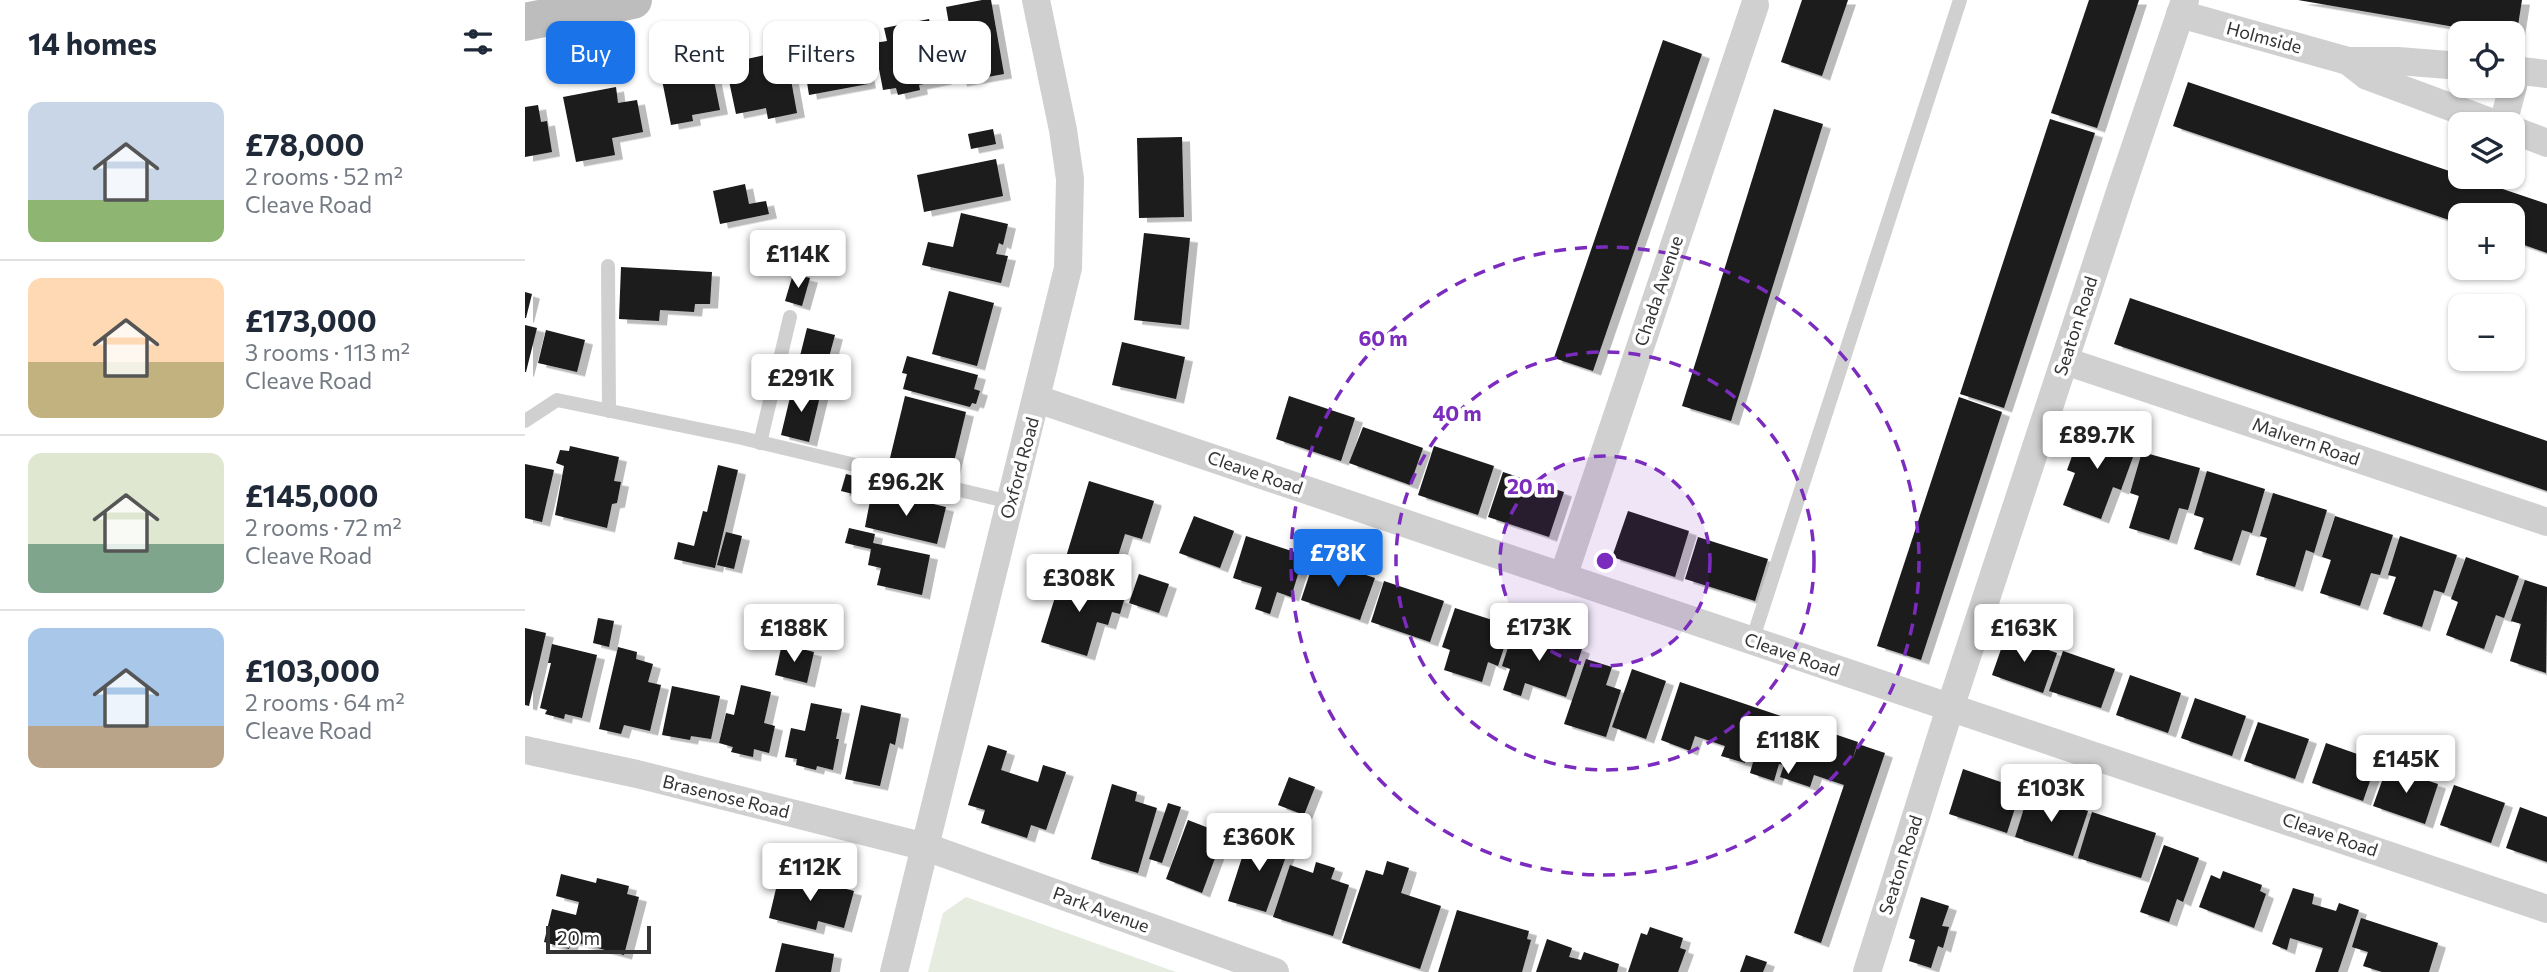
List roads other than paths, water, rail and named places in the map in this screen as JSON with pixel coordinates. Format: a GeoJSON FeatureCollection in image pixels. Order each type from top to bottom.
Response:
{"type":"FeatureCollection","features":[{"type":"Feature","properties":{"kind":"street"},"geometry":{"type":"LineString","coordinates":[[525,22],[633,0]]}},
{"type":"Feature","properties":{"kind":"street","name":"Oxford Road"},"geometry":{"type":"LineString","coordinates":[[894,972],[1068,268],[1070,179],[1063,130],[1036,0]]}},
{"type":"Feature","properties":{"kind":"street","name":"Chada Avenue"},"geometry":{"type":"LineString","coordinates":[[1563,577],[1757,2]]}},
{"type":"Feature","properties":{"kind":"street","name":"Holmside"},"geometry":{"type":"LineString","coordinates":[[2183,7],[2348,61],[2448,65]]}},
{"type":"Feature","properties":{"kind":"street","name":"Seaton Road"},"geometry":{"type":"LineString","coordinates":[[1867,972],[1950,708],[2183,7]]}},
{"type":"Feature","properties":{"kind":"street","name":"Holmside"},"geometry":{"type":"LineString","coordinates":[[2348,61],[2367,76],[2464,112]]}},
{"type":"Feature","properties":{"kind":"street"},"geometry":{"type":"LineString","coordinates":[[2525,77],[2547,74]]}},
{"type":"Feature","properties":{"kind":"street"},"geometry":{"type":"LineString","coordinates":[[2525,135],[2547,143]]}},
{"type":"Feature","properties":{"kind":"street","name":"Malvern Road"},"geometry":{"type":"LineString","coordinates":[[2065,361],[2547,522]]}},
{"type":"Feature","properties":{"kind":"street","name":"Cleave Road"},"geometry":{"type":"LineString","coordinates":[[1037,399],[2547,909]]}},
{"type":"Feature","properties":{"kind":"street","name":"Brasenose Road"},"geometry":{"type":"LineString","coordinates":[[525,750],[637,774],[926,848]]}},
{"type":"Feature","properties":{"kind":"street","name":"Park Avenue"},"geometry":{"type":"LineString","coordinates":[[926,848],[1275,972]]}},
{"type":"Feature","properties":{"kind":"lane"},"geometry":{"type":"LineString","coordinates":[[1752,641],[1960,0]]}},
{"type":"Feature","properties":{"kind":"lane"},"geometry":{"type":"LineString","coordinates":[[608,266],[609,411]]}},
{"type":"Feature","properties":{"kind":"lane"},"geometry":{"type":"LineString","coordinates":[[760,443],[790,317]]}},
{"type":"Feature","properties":{"kind":"lane"},"geometry":{"type":"LineString","coordinates":[[525,421],[557,400],[760,443],[1010,502]]}}]}
